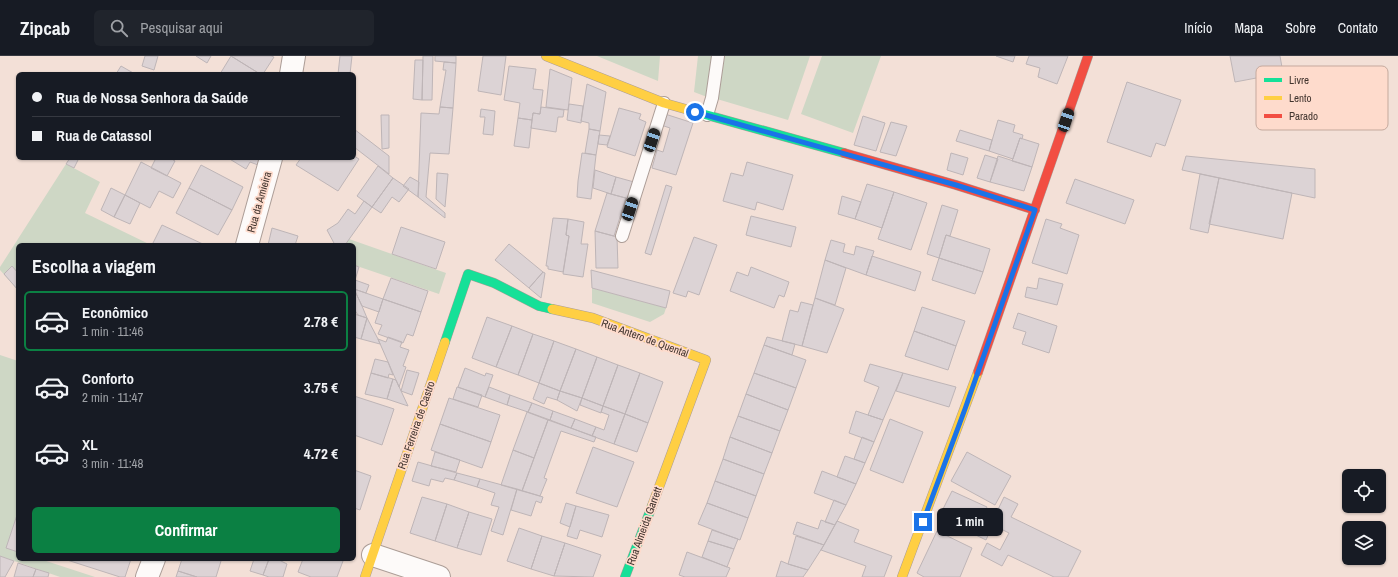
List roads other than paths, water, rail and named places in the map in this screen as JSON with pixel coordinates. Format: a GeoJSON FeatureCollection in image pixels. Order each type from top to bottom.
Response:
{"type":"FeatureCollection","features":[{"type":"Feature","properties":{"kind":"street"},"geometry":{"type":"LineString","coordinates":[[290,72],[294,56]]}},
{"type":"Feature","properties":{"kind":"street"},"geometry":{"type":"LineString","coordinates":[[546,56],[664,103],[956,185],[1035,210]]}},
{"type":"Feature","properties":{"kind":"street"},"geometry":{"type":"LineString","coordinates":[[902,577],[951,449],[1088,56]]}},
{"type":"Feature","properties":{"kind":"street","name":"Rua da Amieira"},"geometry":{"type":"LineString","coordinates":[[248,243],[270,160]]}},
{"type":"Feature","properties":{"kind":"street","name":"Rua Antero de Quental"},"geometry":{"type":"LineString","coordinates":[[468,274],[494,283],[539,306],[593,318],[706,360],[663,476]]}},
{"type":"Feature","properties":{"kind":"street","name":"Rua Ferreira de Castro"},"geometry":{"type":"LineString","coordinates":[[365,577],[468,274]]}},
{"type":"Feature","properties":{"kind":"street","name":"Rua Almeida Garrett"},"geometry":{"type":"LineString","coordinates":[[626,577],[663,476]]}},
{"type":"Feature","properties":{"kind":"street"},"geometry":{"type":"LineString","coordinates":[[373,555],[439,577]]}},
{"type":"Feature","properties":{"kind":"street"},"geometry":{"type":"LineString","coordinates":[[147,577],[153,561]]}},
{"type":"Feature","properties":{"kind":"lane"},"geometry":{"type":"LineString","coordinates":[[707,115],[712,98],[718,56]]}},
{"type":"Feature","properties":{"kind":"lane"},"geometry":{"type":"LineString","coordinates":[[622,236],[664,103]]}}]}
